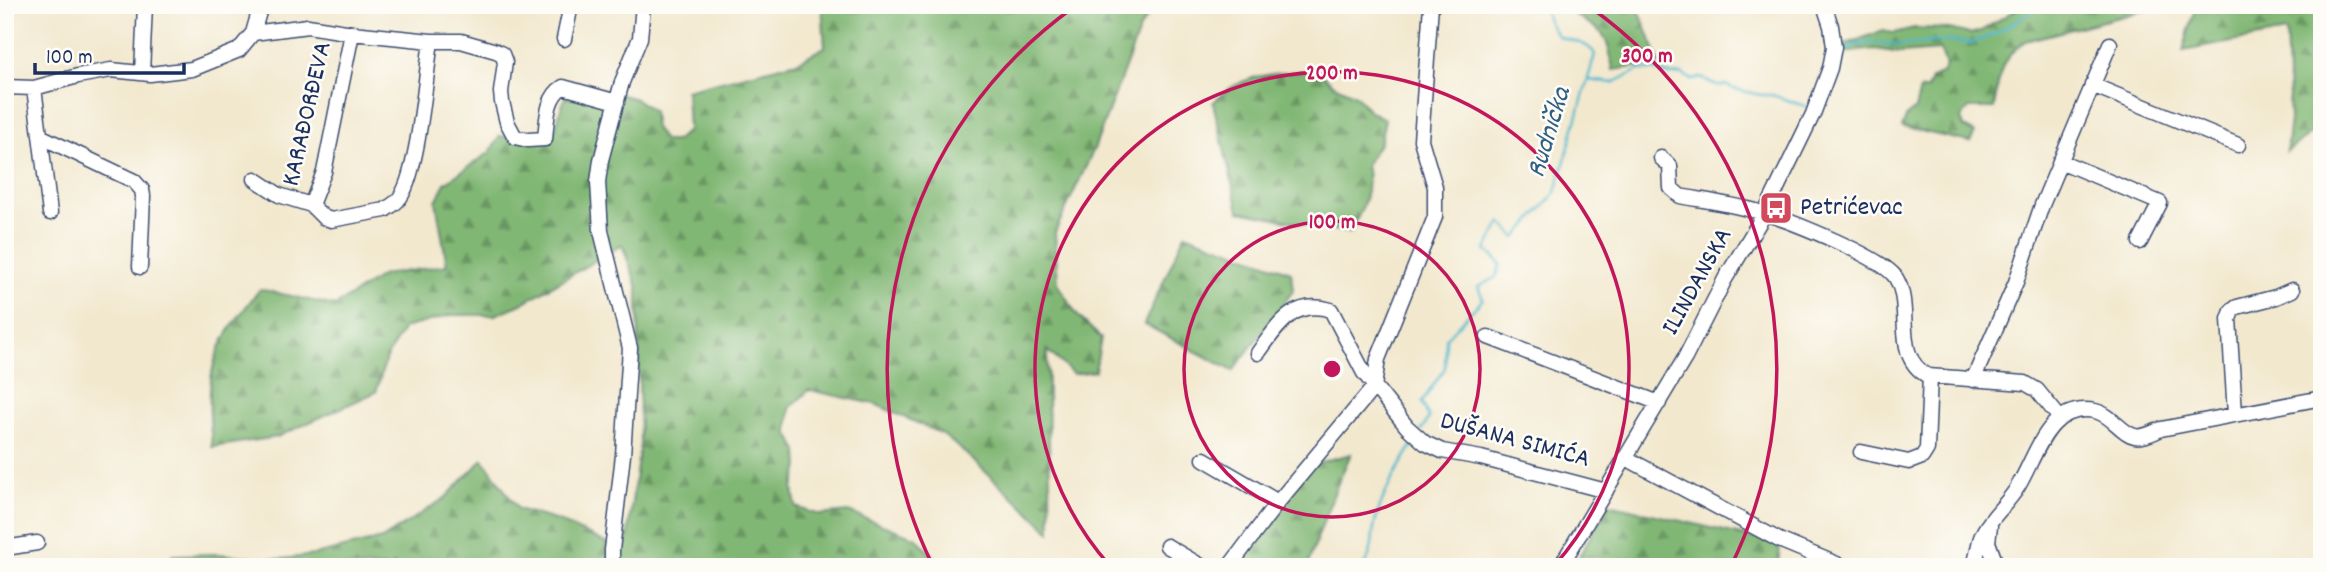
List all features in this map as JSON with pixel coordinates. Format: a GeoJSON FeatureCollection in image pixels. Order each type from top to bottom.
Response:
{"type":"FeatureCollection","features":[{"type":"Feature","properties":{"kind":"street"},"geometry":{"type":"LineString","coordinates":[[142,73],[145,5]]}},
{"type":"Feature","properties":{"kind":"street"},"geometry":{"type":"LineString","coordinates":[[5,87],[34,88],[111,70],[142,73],[192,69],[239,50],[253,33],[261,5]]}},
{"type":"Feature","properties":{"kind":"street"},"geometry":{"type":"LineString","coordinates":[[564,39],[571,5]]}},
{"type":"Feature","properties":{"kind":"street"},"geometry":{"type":"LineString","coordinates":[[612,567],[630,348],[601,230],[598,182],[601,160],[622,82],[640,38],[643,5]]}},
{"type":"Feature","properties":{"kind":"street"},"geometry":{"type":"LineString","coordinates":[[1229,567],[1278,502],[1374,387],[1378,359],[1435,217],[1435,187],[1421,140],[1431,5]]}},
{"type":"Feature","properties":{"kind":"street","name":"ILINDANSKA"},"geometry":{"type":"LineString","coordinates":[[1560,567],[1685,358],[1725,279],[1765,213],[1815,108],[1834,47],[1824,5]]}},
{"type":"Feature","properties":{"kind":"street","name":"KARAĐORĐEVA"},"geometry":{"type":"LineString","coordinates":[[253,33],[308,26],[431,41],[461,41],[502,54],[505,62],[501,92],[507,122],[514,136],[528,140],[545,139],[551,101],[558,89],[563,87],[617,102]]}},
{"type":"Feature","properties":{"kind":"street","name":"KARAĐORĐEVA"},"geometry":{"type":"LineString","coordinates":[[312,205],[324,173],[352,33]]}},
{"type":"Feature","properties":{"kind":"street"},"geometry":{"type":"LineString","coordinates":[[255,178],[279,195],[312,205],[323,218],[331,220],[385,209],[400,199],[407,184],[416,145],[431,41]]}},
{"type":"Feature","properties":{"kind":"street"},"geometry":{"type":"LineString","coordinates":[[1973,380],[2016,282],[2042,205],[2110,44]]}},
{"type":"Feature","properties":{"kind":"street"},"geometry":{"type":"LineString","coordinates":[[2092,85],[2238,145]]}},
{"type":"Feature","properties":{"kind":"street"},"geometry":{"type":"LineString","coordinates":[[34,88],[50,213]]}},
{"type":"Feature","properties":{"kind":"street"},"geometry":{"type":"LineString","coordinates":[[42,137],[139,185],[143,195],[140,267]]}},
{"type":"Feature","properties":{"kind":"street"},"geometry":{"type":"LineString","coordinates":[[1661,158],[1672,170],[1671,188],[1680,196],[1765,213],[1853,248],[1890,271],[1900,288],[1909,358],[1920,371],[1930,376],[2025,383],[2031,385],[2059,417]]}},
{"type":"Feature","properties":{"kind":"street"},"geometry":{"type":"LineString","coordinates":[[2060,161],[2160,204],[2140,242]]}},
{"type":"Feature","properties":{"kind":"street"},"geometry":{"type":"LineString","coordinates":[[2235,414],[2229,319],[2232,311],[2237,307],[2292,290]]}},
{"type":"Feature","properties":{"kind":"street"},"geometry":{"type":"LineString","coordinates":[[1258,353],[1281,322],[1301,308],[1316,305],[1331,310],[1374,387]]}},
{"type":"Feature","properties":{"kind":"street"},"geometry":{"type":"LineString","coordinates":[[1488,337],[1659,403]]}},
{"type":"Feature","properties":{"kind":"street"},"geometry":{"type":"LineString","coordinates":[[1861,452],[1909,462],[1922,457],[1927,449],[1930,376]]}},
{"type":"Feature","properties":{"kind":"street","name":"DUŠANA SIMIĆA"},"geometry":{"type":"LineString","coordinates":[[1374,387],[1419,439],[1442,451],[1481,458],[1606,491]]}},
{"type":"Feature","properties":{"kind":"street"},"geometry":{"type":"LineString","coordinates":[[1973,567],[1983,532],[2019,486],[2039,444],[2059,417],[2081,411],[2097,411],[2106,414],[2135,436],[2322,398]]}},
{"type":"Feature","properties":{"kind":"street"},"geometry":{"type":"LineString","coordinates":[[1626,458],[1779,540],[1844,567]]}},
{"type":"Feature","properties":{"kind":"street"},"geometry":{"type":"LineString","coordinates":[[1204,459],[1278,502]]}},
{"type":"Feature","properties":{"kind":"street"},"geometry":{"type":"LineString","coordinates":[[1991,522],[1989,542],[1997,567]]}},
{"type":"Feature","properties":{"kind":"street"},"geometry":{"type":"LineString","coordinates":[[5,548],[37,543]]}},
{"type":"Feature","properties":{"kind":"street"},"geometry":{"type":"LineString","coordinates":[[1167,546],[1203,567]]}},
{"type":"Feature","properties":{"kind":"green space"},"geometry":{"type":"Polygon","coordinates":[[[822,5],[1155,5],[1141,26],[1094,149],[1055,232],[1058,285],[1077,315],[1101,338],[1095,371],[1073,374],[1047,350],[1051,532],[942,434],[875,404],[809,390],[790,408],[788,432],[798,451],[799,467],[793,489],[796,507],[820,515],[848,512],[917,538],[942,567],[172,567],[172,555],[217,554],[282,559],[314,555],[382,539],[445,498],[483,459],[518,509],[558,521],[615,547],[627,539],[640,444],[638,288],[622,245],[521,304],[495,315],[451,315],[404,328],[386,358],[376,392],[277,437],[212,447],[210,395],[217,354],[233,324],[260,289],[335,306],[383,275],[447,265],[436,201],[445,183],[490,152],[500,136],[551,142],[570,81],[636,99],[653,111],[655,128],[664,141],[676,141],[688,130],[686,90],[797,62],[825,47],[822,5]]]}},
{"type":"Feature","properties":{"kind":"green space"},"geometry":{"type":"Polygon","coordinates":[[[1569,5],[1637,5],[1660,64],[1613,70],[1608,46],[1601,33],[1571,12],[1569,5]]]}},
{"type":"Feature","properties":{"kind":"green space"},"geometry":{"type":"Polygon","coordinates":[[[2023,5],[2166,5],[2025,41],[2004,63],[1994,108],[1969,108],[1961,118],[1964,127],[1975,133],[1970,142],[1902,127],[1907,116],[1915,109],[1920,90],[1927,89],[1931,79],[1942,73],[1946,65],[1940,50],[1900,53],[1875,49],[1842,53],[1841,46],[1882,31],[1894,33],[1914,28],[1949,29],[1970,34],[1981,31],[2023,5]]]}},
{"type":"Feature","properties":{"kind":"green space"},"geometry":{"type":"Polygon","coordinates":[[[2196,5],[2322,5],[2322,111],[2311,133],[2286,152],[2290,119],[2286,32],[2183,51],[2196,5]]]}},
{"type":"Feature","properties":{"kind":"green space"},"geometry":{"type":"Polygon","coordinates":[[[1317,70],[1334,85],[1356,95],[1369,111],[1385,119],[1380,142],[1366,165],[1367,192],[1350,233],[1239,211],[1213,103],[1236,85],[1248,80],[1274,74],[1317,70]]]}},
{"type":"Feature","properties":{"kind":"green space"},"geometry":{"type":"Polygon","coordinates":[[[1185,234],[1291,272],[1293,291],[1233,371],[1144,324],[1185,234]]]}},
{"type":"Feature","properties":{"kind":"green space"},"geometry":{"type":"Polygon","coordinates":[[[1351,454],[1307,567],[1229,567],[1308,465],[1351,454]]]}},
{"type":"Feature","properties":{"kind":"green space"},"geometry":{"type":"Polygon","coordinates":[[[1609,504],[1780,544],[1778,567],[1612,567],[1597,557],[1579,556],[1609,504]]]}},
{"type":"Feature","properties":{"kind":"waterway","name":"Rudnička"},"geometry":{"type":"LineString","coordinates":[[1421,431],[1429,418],[1422,402],[1445,368],[1446,338],[1483,299],[1478,287],[1496,277],[1501,264],[1486,250],[1501,222],[1516,238],[1556,192],[1595,54],[1583,44],[1558,36],[1547,18],[1546,5]]}},
{"type":"Feature","properties":{"kind":"waterway"},"geometry":{"type":"LineString","coordinates":[[1824,104],[1848,47],[1870,42],[1900,45],[1943,41],[1972,43],[1997,33],[2035,9]]}},
{"type":"Feature","properties":{"kind":"waterway"},"geometry":{"type":"LineString","coordinates":[[1588,80],[1613,83],[1639,70],[1654,70],[1671,75],[1682,74],[1693,80],[1701,78],[1719,86],[1726,85],[1761,95],[1772,95],[1811,108]]}},
{"type":"Feature","properties":{"kind":"waterway","name":"Rudnička"},"geometry":{"type":"LineString","coordinates":[[1363,567],[1370,554],[1374,526],[1383,498],[1416,440]]}},
{"type":"Feature","properties":{"kind":"place","name":"Petrićevac"},"geometry":{"type":"Point","coordinates":[1776,208]}}]}
